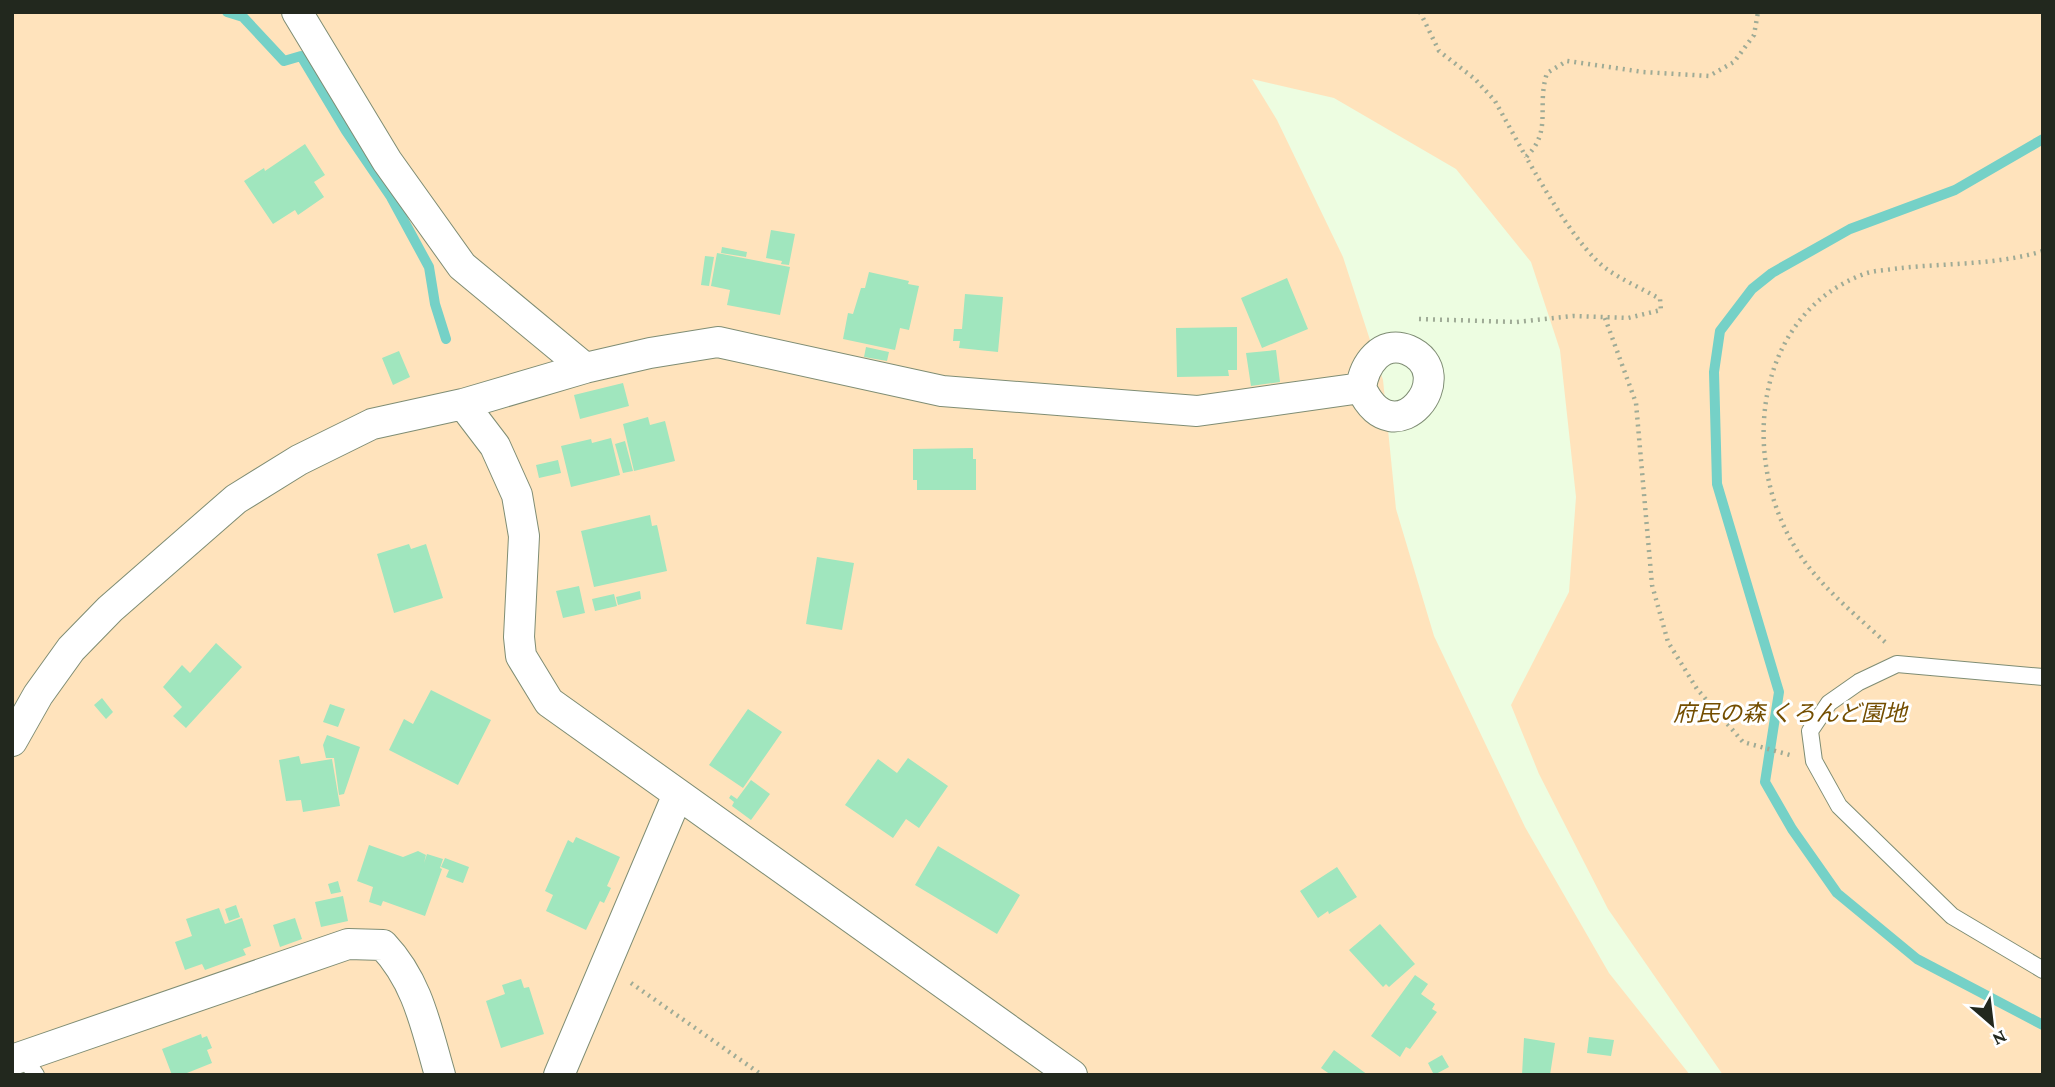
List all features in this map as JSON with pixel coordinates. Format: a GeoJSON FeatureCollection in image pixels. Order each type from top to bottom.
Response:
{"type":"FeatureCollection","features":[{"type":"Feature","properties":{"kind":"street"},"geometry":{"type":"LineString","coordinates":[[297,12],[387,161],[462,267],[585,368]]}},
{"type":"Feature","properties":{"kind":"street"},"geometry":{"type":"LineString","coordinates":[[12,741],[38,695],[72,649],[110,609],[236,499],[299,460],[372,424],[463,404],[585,368],[650,353],[718,342],[942,391],[1197,411],[1361,387]]}},
{"type":"Feature","properties":{"kind":"street"},"geometry":{"type":"LineString","coordinates":[[1390,348],[1404,348],[1420,358],[1429,374],[1428,389],[1422,403],[1411,412],[1380,414],[1368,404],[1361,387],[1362,374],[1368,363],[1377,354],[1390,348]]}},
{"type":"Feature","properties":{"kind":"street"},"geometry":{"type":"LineString","coordinates":[[463,404],[495,446],[517,495],[524,536],[519,637],[521,656],[549,702],[1072,1075]]}},
{"type":"Feature","properties":{"kind":"street"},"geometry":{"type":"LineString","coordinates":[[559,1075],[678,794]]}},
{"type":"Feature","properties":{"kind":"street"},"geometry":{"type":"LineString","coordinates":[[24,1064],[348,944],[383,945],[400,962],[415,990],[440,1075]]}},
{"type":"Feature","properties":{"kind":"lane"},"geometry":{"type":"LineString","coordinates":[[2043,677],[1897,664],[1859,682],[1829,703],[1810,731],[1814,761],[1839,806],[1952,916],[2043,970]]}},
{"type":"Feature","properties":{"kind":"path"},"geometry":{"type":"LineString","coordinates":[[1404,348],[1412,320],[1516,322],[1573,316],[1628,318],[1661,310],[1660,299],[1607,270],[1588,250],[1547,192],[1495,101],[1475,79],[1439,51],[1420,12]]}},
{"type":"Feature","properties":{"kind":"path"},"geometry":{"type":"LineString","coordinates":[[1526,157],[1537,146],[1542,135],[1542,88],[1547,73],[1567,61],[1643,72],[1709,76],[1734,62],[1754,35],[1758,12]]}},
{"type":"Feature","properties":{"kind":"path"},"geometry":{"type":"LineString","coordinates":[[1897,664],[1890,647],[1799,554],[1776,510],[1763,440],[1771,373],[1787,336],[1809,311],[1831,291],[1865,273],[1924,265],[2001,260],[2043,251]]}},
{"type":"Feature","properties":{"kind":"path"},"geometry":{"type":"LineString","coordinates":[[1605,318],[1636,403],[1652,584],[1668,642],[1697,689],[1743,742],[1814,761]]}},
{"type":"Feature","properties":{"kind":"path"},"geometry":{"type":"LineString","coordinates":[[607,963],[632,985],[762,1075]]}},
{"type":"Feature","properties":{"kind":"green space","name":"府民の森 くろんど園地"},"geometry":{"type":"Polygon","coordinates":[[[12,12],[2043,12],[2043,1075],[1723,1075],[1608,909],[1539,774],[1511,705],[1569,592],[1576,497],[1560,350],[1531,262],[1456,169],[1334,98],[1252,79],[1277,120],[1343,257],[1383,380],[1396,509],[1434,636],[1525,827],[1609,973],[1690,1075],[12,1075],[12,12]]]}},
{"type":"Feature","properties":{"kind":"building"},"geometry":{"type":"Polygon","coordinates":[[[305,144],[325,175],[314,182],[324,197],[298,215],[295,210],[273,224],[244,181],[264,168],[265,171],[305,144]]]}},
{"type":"Feature","properties":{"kind":"building"},"geometry":{"type":"Polygon","coordinates":[[[771,230],[795,234],[789,265],[766,258],[771,230]]]}},
{"type":"Feature","properties":{"kind":"building"},"geometry":{"type":"Polygon","coordinates":[[[722,247],[747,252],[746,257],[721,253],[722,247]]]}},
{"type":"Feature","properties":{"kind":"building"},"geometry":{"type":"Polygon","coordinates":[[[717,253],[790,267],[780,315],[727,305],[730,290],[711,286],[717,253]]]}},
{"type":"Feature","properties":{"kind":"building"},"geometry":{"type":"Polygon","coordinates":[[[705,256],[714,257],[709,286],[701,285],[705,256]]]}},
{"type":"Feature","properties":{"kind":"building"},"geometry":{"type":"Polygon","coordinates":[[[869,272],[909,281],[908,284],[919,286],[909,330],[900,328],[895,350],[843,339],[848,313],[853,314],[869,272]]]}},
{"type":"Feature","properties":{"kind":"building"},"geometry":{"type":"Polygon","coordinates":[[[1287,278],[1308,329],[1262,348],[1241,298],[1287,278]]]}},
{"type":"Feature","properties":{"kind":"building"},"geometry":{"type":"Polygon","coordinates":[[[965,294],[1003,297],[998,352],[959,348],[960,341],[953,341],[954,329],[962,329],[965,294]]]}},
{"type":"Feature","properties":{"kind":"building"},"geometry":{"type":"Polygon","coordinates":[[[1237,327],[1237,370],[1228,370],[1229,376],[1177,377],[1176,328],[1237,327]]]}},
{"type":"Feature","properties":{"kind":"building"},"geometry":{"type":"Polygon","coordinates":[[[866,347],[889,352],[887,361],[864,357],[866,347]]]}},
{"type":"Feature","properties":{"kind":"building"},"geometry":{"type":"Polygon","coordinates":[[[1276,350],[1280,382],[1251,386],[1246,353],[1276,350]]]}},
{"type":"Feature","properties":{"kind":"building"},"geometry":{"type":"Polygon","coordinates":[[[399,351],[410,377],[393,385],[382,358],[399,351]]]}},
{"type":"Feature","properties":{"kind":"building"},"geometry":{"type":"Polygon","coordinates":[[[623,383],[629,406],[580,419],[574,395],[623,383]]]}},
{"type":"Feature","properties":{"kind":"building"},"geometry":{"type":"Polygon","coordinates":[[[648,417],[650,425],[665,421],[675,461],[634,471],[623,424],[648,417]]]}},
{"type":"Feature","properties":{"kind":"building"},"geometry":{"type":"Polygon","coordinates":[[[611,438],[620,475],[571,487],[561,446],[591,439],[592,443],[611,438]]]}},
{"type":"Feature","properties":{"kind":"building"},"geometry":{"type":"Polygon","coordinates":[[[625,441],[633,471],[623,473],[615,444],[625,441]]]}},
{"type":"Feature","properties":{"kind":"building"},"geometry":{"type":"Polygon","coordinates":[[[973,448],[973,459],[976,459],[976,490],[917,490],[917,480],[913,480],[913,449],[973,448]]]}},
{"type":"Feature","properties":{"kind":"building"},"geometry":{"type":"Polygon","coordinates":[[[558,460],[561,473],[539,478],[536,465],[558,460]]]}},
{"type":"Feature","properties":{"kind":"building"},"geometry":{"type":"Polygon","coordinates":[[[650,515],[652,526],[657,525],[667,571],[594,587],[581,531],[650,515]]]}},
{"type":"Feature","properties":{"kind":"building"},"geometry":{"type":"Polygon","coordinates":[[[409,544],[411,549],[426,544],[443,598],[394,613],[377,554],[409,544]]]}},
{"type":"Feature","properties":{"kind":"building"},"geometry":{"type":"Polygon","coordinates":[[[817,557],[854,563],[842,630],[806,624],[817,557]]]}},
{"type":"Feature","properties":{"kind":"building"},"geometry":{"type":"Polygon","coordinates":[[[579,586],[585,613],[563,618],[556,591],[579,586]]]}},
{"type":"Feature","properties":{"kind":"building"},"geometry":{"type":"Polygon","coordinates":[[[640,591],[641,599],[618,605],[616,597],[640,591]]]}},
{"type":"Feature","properties":{"kind":"building"},"geometry":{"type":"Polygon","coordinates":[[[614,594],[617,606],[595,611],[592,599],[614,594]]]}},
{"type":"Feature","properties":{"kind":"building"},"geometry":{"type":"Polygon","coordinates":[[[216,643],[242,667],[186,728],[173,716],[182,707],[163,687],[182,665],[190,673],[216,643]]]}},
{"type":"Feature","properties":{"kind":"building"},"geometry":{"type":"Polygon","coordinates":[[[431,690],[491,720],[458,785],[389,750],[404,719],[413,724],[431,690]]]}},
{"type":"Feature","properties":{"kind":"building"},"geometry":{"type":"Polygon","coordinates":[[[102,698],[113,712],[106,719],[94,705],[102,698]]]}},
{"type":"Feature","properties":{"kind":"building"},"geometry":{"type":"Polygon","coordinates":[[[330,704],[345,709],[338,727],[323,722],[330,704]]]}},
{"type":"Feature","properties":{"kind":"building"},"geometry":{"type":"Polygon","coordinates":[[[748,709],[782,732],[743,788],[709,765],[748,709]]]}},
{"type":"Feature","properties":{"kind":"building"},"geometry":{"type":"Polygon","coordinates":[[[327,735],[360,747],[344,794],[339,795],[334,758],[326,758],[323,745],[327,735]]]}},
{"type":"Feature","properties":{"kind":"building"},"geometry":{"type":"Polygon","coordinates":[[[299,756],[301,764],[332,759],[340,806],[303,812],[301,800],[286,801],[279,760],[299,756]]]}},
{"type":"Feature","properties":{"kind":"building"},"geometry":{"type":"Polygon","coordinates":[[[908,758],[948,786],[919,828],[906,819],[893,838],[845,805],[878,759],[897,773],[908,758]]]}},
{"type":"Feature","properties":{"kind":"building"},"geometry":{"type":"Polygon","coordinates":[[[751,780],[770,794],[751,820],[732,806],[734,802],[729,798],[731,795],[737,799],[751,780]]]}},
{"type":"Feature","properties":{"kind":"building"},"geometry":{"type":"Polygon","coordinates":[[[576,837],[620,857],[607,886],[611,888],[604,903],[600,901],[586,930],[546,911],[553,895],[545,891],[568,840],[573,843],[576,837]]]}},
{"type":"Feature","properties":{"kind":"building"},"geometry":{"type":"Polygon","coordinates":[[[369,845],[403,857],[418,851],[426,855],[424,863],[427,854],[443,859],[425,916],[383,901],[381,906],[369,902],[373,887],[357,881],[369,845]]]}},
{"type":"Feature","properties":{"kind":"building"},"geometry":{"type":"Polygon","coordinates":[[[938,846],[1020,895],[997,934],[915,885],[938,846]]]}},
{"type":"Feature","properties":{"kind":"building"},"geometry":{"type":"Polygon","coordinates":[[[445,858],[469,867],[463,883],[446,877],[449,870],[441,867],[445,858]]]}},
{"type":"Feature","properties":{"kind":"building"},"geometry":{"type":"Polygon","coordinates":[[[1337,867],[1357,897],[1318,918],[1300,891],[1337,867]]]}},
{"type":"Feature","properties":{"kind":"building"},"geometry":{"type":"Polygon","coordinates":[[[338,881],[341,892],[331,894],[328,884],[338,881]]]}},
{"type":"Feature","properties":{"kind":"building"},"geometry":{"type":"Polygon","coordinates":[[[343,896],[348,921],[321,927],[315,902],[343,896]]]}},
{"type":"Feature","properties":{"kind":"building"},"geometry":{"type":"Polygon","coordinates":[[[236,905],[240,917],[229,921],[225,909],[236,905]]]}},
{"type":"Feature","properties":{"kind":"building"},"geometry":{"type":"Polygon","coordinates":[[[219,908],[225,924],[242,918],[251,946],[243,949],[246,955],[205,970],[202,964],[185,970],[175,942],[192,936],[186,919],[219,908]]]}},
{"type":"Feature","properties":{"kind":"building"},"geometry":{"type":"Polygon","coordinates":[[[295,918],[302,939],[280,947],[273,925],[295,918]]]}},
{"type":"Feature","properties":{"kind":"building"},"geometry":{"type":"Polygon","coordinates":[[[1380,924],[1415,964],[1389,987],[1386,984],[1383,987],[1349,950],[1380,924]]]}},
{"type":"Feature","properties":{"kind":"building"},"geometry":{"type":"Polygon","coordinates":[[[1415,975],[1428,984],[1421,994],[1435,1004],[1432,1009],[1437,1012],[1410,1049],[1406,1047],[1400,1057],[1371,1036],[1415,975]]]}},
{"type":"Feature","properties":{"kind":"building"},"geometry":{"type":"Polygon","coordinates":[[[521,979],[524,988],[529,987],[544,1034],[501,1048],[486,1001],[505,994],[502,985],[521,979]]]}},
{"type":"Feature","properties":{"kind":"building"},"geometry":{"type":"Polygon","coordinates":[[[201,1034],[202,1038],[207,1036],[212,1048],[207,1050],[212,1063],[182,1075],[172,1075],[162,1049],[201,1034]]]}},
{"type":"Feature","properties":{"kind":"building"},"geometry":{"type":"Polygon","coordinates":[[[1589,1037],[1614,1040],[1611,1056],[1587,1053],[1589,1037]]]}},
{"type":"Feature","properties":{"kind":"building"},"geometry":{"type":"Polygon","coordinates":[[[1524,1038],[1555,1043],[1550,1075],[1522,1075],[1524,1038]]]}},
{"type":"Feature","properties":{"kind":"building"},"geometry":{"type":"Polygon","coordinates":[[[1334,1050],[1368,1075],[1331,1075],[1321,1068],[1334,1050]]]}},
{"type":"Feature","properties":{"kind":"building"},"geometry":{"type":"Polygon","coordinates":[[[1442,1055],[1449,1067],[1434,1075],[1428,1063],[1442,1055]]]}},
{"type":"Feature","properties":{"kind":"waterway"},"geometry":{"type":"LineString","coordinates":[[227,12],[243,17],[284,61],[301,56],[346,131],[391,197],[429,267],[435,304],[446,339]]}},
{"type":"Feature","properties":{"kind":"waterway"},"geometry":{"type":"LineString","coordinates":[[2043,139],[1955,190],[1850,229],[1772,273],[1752,289],[1720,331],[1714,372],[1717,484],[1779,692],[1765,782],[1792,829],[1837,893],[1917,959],[2043,1025]]}}]}
